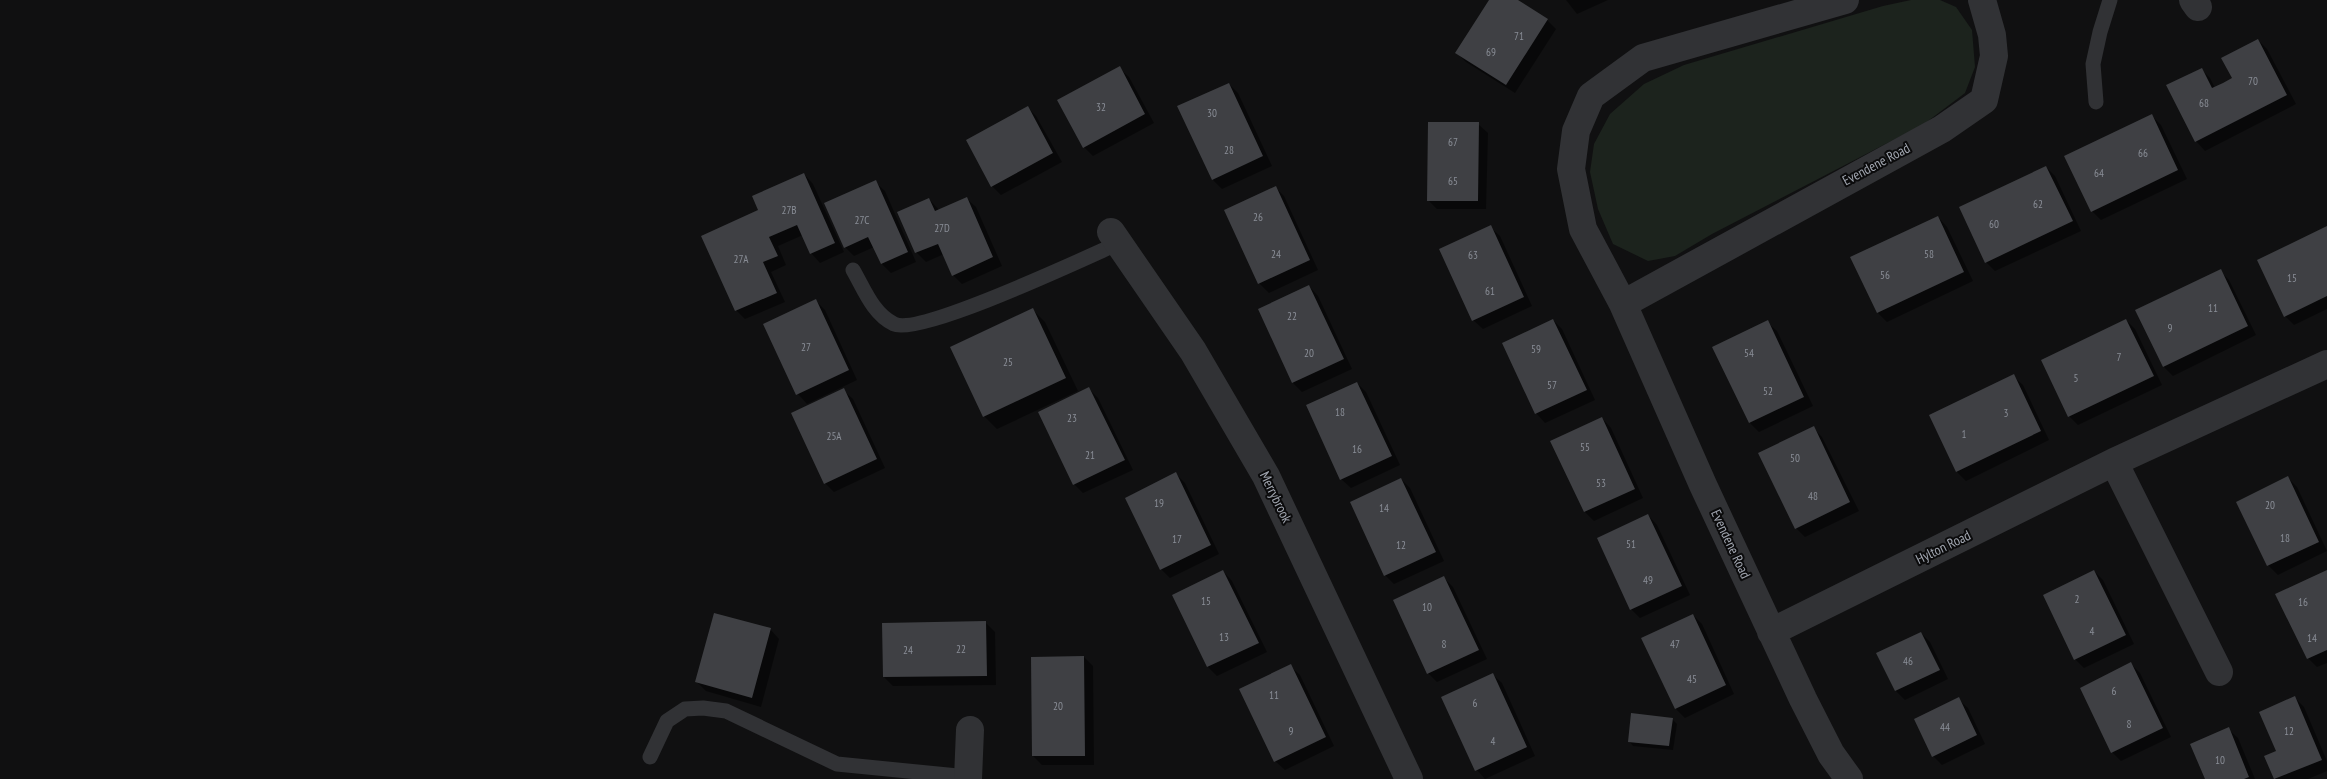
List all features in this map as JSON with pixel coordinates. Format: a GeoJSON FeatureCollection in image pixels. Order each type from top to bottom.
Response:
{"type":"FeatureCollection","features":[{"type":"Feature","properties":{"kind":"street","name":"Evendene Road"},"geometry":{"type":"LineString","coordinates":[[1845,0],[1643,58],[1591,96],[1576,131],[1571,169],[1583,229],[1623,304],[1771,632],[1831,754],[1849,779]]}},
{"type":"Feature","properties":{"kind":"street","name":"Evendene Road"},"geometry":{"type":"LineString","coordinates":[[1623,304],[1942,129],[1984,100],[1994,56],[1992,35],[1982,0]]}},
{"type":"Feature","properties":{"kind":"street","name":"Merrybrook"},"geometry":{"type":"LineString","coordinates":[[1115,238],[1193,351],[1266,476],[1409,779]]}},
{"type":"Feature","properties":{"kind":"street","name":"Hylton Road"},"geometry":{"type":"LineString","coordinates":[[1771,632],[2114,462],[2327,364]]}},
{"type":"Feature","properties":{"kind":"street"},"geometry":{"type":"LineString","coordinates":[[2114,462],[2219,672]]}},
{"type":"Feature","properties":{"kind":"street"},"geometry":{"type":"LineString","coordinates":[[968,778],[970,730]]}},
{"type":"Feature","properties":{"kind":"lane"},"geometry":{"type":"LineString","coordinates":[[2096,102],[2093,64],[2110,0]]}},
{"type":"Feature","properties":{"kind":"lane"},"geometry":{"type":"LineString","coordinates":[[853,270],[875,309],[895,324],[911,325],[948,316],[1115,238]]}},
{"type":"Feature","properties":{"kind":"lane"},"geometry":{"type":"LineString","coordinates":[[650,757],[667,721],[685,708],[703,708],[726,711],[837,764],[865,773],[968,778]]}},
{"type":"Feature","properties":{"kind":"shaded area"},"geometry":{"type":"Polygon","coordinates":[[[1911,0],[1940,0],[1956,7],[1972,30],[1975,67],[1965,93],[1924,124],[1712,234],[1675,256],[1648,261],[1613,244],[1598,209],[1590,172],[1594,144],[1610,114],[1644,84],[1684,65],[1883,6],[1911,0]]]}},
{"type":"Feature","properties":{"kind":"building"},"geometry":{"type":"Polygon","coordinates":[[[1489,0],[1518,0],[1548,19],[1506,85],[1455,53],[1489,0]]]}},
{"type":"Feature","properties":{"kind":"building"},"geometry":{"type":"Polygon","coordinates":[[[2258,39],[2287,95],[2195,142],[2166,85],[2202,68],[2212,88],[2223,83],[2232,78],[2221,58],[2258,39]]]}},
{"type":"Feature","properties":{"kind":"building"},"geometry":{"type":"Polygon","coordinates":[[[1120,66],[1145,114],[1083,148],[1057,100],[1120,66]]]}},
{"type":"Feature","properties":{"kind":"building"},"geometry":{"type":"Polygon","coordinates":[[[1229,83],[1263,156],[1212,180],[1177,106],[1229,83]]]}},
{"type":"Feature","properties":{"kind":"building"},"geometry":{"type":"Polygon","coordinates":[[[1028,106],[1053,153],[991,187],[966,140],[1028,106]]]}},
{"type":"Feature","properties":{"kind":"building"},"geometry":{"type":"Polygon","coordinates":[[[2152,114],[2178,170],[2091,212],[2064,156],[2152,114]]]}},
{"type":"Feature","properties":{"kind":"building"},"geometry":{"type":"Polygon","coordinates":[[[1428,122],[1479,122],[1478,201],[1427,201],[1428,122]]]}},
{"type":"Feature","properties":{"kind":"building"},"geometry":{"type":"Polygon","coordinates":[[[2046,166],[2073,221],[1985,263],[1959,207],[2046,166]]]}},
{"type":"Feature","properties":{"kind":"building"},"geometry":{"type":"Polygon","coordinates":[[[804,173],[835,243],[810,254],[797,225],[769,237],[778,256],[763,262],[777,293],[735,311],[701,236],[758,210],[752,196],[804,173]]]}},
{"type":"Feature","properties":{"kind":"building"},"geometry":{"type":"Polygon","coordinates":[[[876,180],[908,252],[881,264],[868,237],[844,248],[824,203],[876,180]]]}},
{"type":"Feature","properties":{"kind":"building"},"geometry":{"type":"Polygon","coordinates":[[[1276,186],[1310,260],[1258,284],[1224,210],[1276,186]]]}},
{"type":"Feature","properties":{"kind":"building"},"geometry":{"type":"Polygon","coordinates":[[[967,197],[993,257],[952,276],[938,244],[915,253],[897,212],[929,198],[935,211],[967,197]]]}},
{"type":"Feature","properties":{"kind":"building"},"geometry":{"type":"Polygon","coordinates":[[[1938,216],[1964,272],[1877,313],[1850,257],[1938,216]]]}},
{"type":"Feature","properties":{"kind":"building"},"geometry":{"type":"Polygon","coordinates":[[[1491,225],[1524,297],[1472,321],[1439,249],[1491,225]]]}},
{"type":"Feature","properties":{"kind":"building"},"geometry":{"type":"Polygon","coordinates":[[[2327,226],[2327,296],[2284,317],[2257,260],[2327,226]]]}},
{"type":"Feature","properties":{"kind":"building"},"geometry":{"type":"Polygon","coordinates":[[[2221,269],[2248,326],[2163,367],[2135,310],[2221,269]]]}},
{"type":"Feature","properties":{"kind":"building"},"geometry":{"type":"Polygon","coordinates":[[[1309,285],[1344,359],[1292,383],[1258,309],[1309,285]]]}},
{"type":"Feature","properties":{"kind":"building"},"geometry":{"type":"Polygon","coordinates":[[[816,299],[849,370],[796,395],[763,324],[816,299]]]}},
{"type":"Feature","properties":{"kind":"building"},"geometry":{"type":"Polygon","coordinates":[[[1033,308],[1066,378],[983,417],[950,347],[1033,308]]]}},
{"type":"Feature","properties":{"kind":"building"},"geometry":{"type":"Polygon","coordinates":[[[1553,319],[1587,390],[1535,414],[1502,343],[1553,319]]]}},
{"type":"Feature","properties":{"kind":"building"},"geometry":{"type":"Polygon","coordinates":[[[2126,319],[2154,376],[2068,417],[2041,360],[2126,319]]]}},
{"type":"Feature","properties":{"kind":"building"},"geometry":{"type":"Polygon","coordinates":[[[1768,320],[1804,397],[1749,423],[1712,347],[1768,320]]]}},
{"type":"Feature","properties":{"kind":"building"},"geometry":{"type":"Polygon","coordinates":[[[2014,374],[2041,431],[1956,472],[1929,415],[2014,374]]]}},
{"type":"Feature","properties":{"kind":"building"},"geometry":{"type":"Polygon","coordinates":[[[1357,382],[1392,456],[1340,480],[1306,405],[1357,382]]]}},
{"type":"Feature","properties":{"kind":"building"},"geometry":{"type":"Polygon","coordinates":[[[1089,387],[1125,460],[1073,485],[1038,412],[1089,387]]]}},
{"type":"Feature","properties":{"kind":"building"},"geometry":{"type":"Polygon","coordinates":[[[844,388],[877,459],[824,484],[791,413],[844,388]]]}},
{"type":"Feature","properties":{"kind":"building"},"geometry":{"type":"Polygon","coordinates":[[[1602,417],[1635,489],[1584,512],[1550,441],[1602,417]]]}},
{"type":"Feature","properties":{"kind":"building"},"geometry":{"type":"Polygon","coordinates":[[[1814,426],[1850,502],[1795,529],[1758,453],[1814,426]]]}},
{"type":"Feature","properties":{"kind":"building"},"geometry":{"type":"Polygon","coordinates":[[[1176,472],[1211,545],[1160,570],[1125,498],[1176,472]]]}},
{"type":"Feature","properties":{"kind":"building"},"geometry":{"type":"Polygon","coordinates":[[[2288,476],[2319,542],[2267,566],[2236,502],[2288,476]]]}},
{"type":"Feature","properties":{"kind":"building"},"geometry":{"type":"Polygon","coordinates":[[[1401,478],[1436,552],[1384,576],[1350,502],[1401,478]]]}},
{"type":"Feature","properties":{"kind":"building"},"geometry":{"type":"Polygon","coordinates":[[[1648,514],[1682,586],[1630,610],[1597,538],[1648,514]]]}},
{"type":"Feature","properties":{"kind":"building"},"geometry":{"type":"Polygon","coordinates":[[[1223,570],[1259,643],[1207,667],[1172,595],[1223,570]]]}},
{"type":"Feature","properties":{"kind":"building"},"geometry":{"type":"Polygon","coordinates":[[[2094,570],[2126,635],[2074,660],[2043,595],[2094,570]]]}},
{"type":"Feature","properties":{"kind":"building"},"geometry":{"type":"Polygon","coordinates":[[[2327,570],[2327,650],[2307,659],[2275,594],[2327,570]]]}},
{"type":"Feature","properties":{"kind":"building"},"geometry":{"type":"Polygon","coordinates":[[[1444,576],[1479,650],[1427,674],[1393,600],[1444,576]]]}},
{"type":"Feature","properties":{"kind":"building"},"geometry":{"type":"Polygon","coordinates":[[[714,613],[771,628],[752,698],[695,682],[714,613]]]}},
{"type":"Feature","properties":{"kind":"building"},"geometry":{"type":"Polygon","coordinates":[[[1693,614],[1726,685],[1675,709],[1641,638],[1693,614]]]}},
{"type":"Feature","properties":{"kind":"building"},"geometry":{"type":"Polygon","coordinates":[[[986,621],[987,676],[883,677],[882,623],[986,621]]]}},
{"type":"Feature","properties":{"kind":"building"},"geometry":{"type":"Polygon","coordinates":[[[1921,632],[1940,670],[1895,691],[1876,653],[1921,632]]]}},
{"type":"Feature","properties":{"kind":"building"},"geometry":{"type":"Polygon","coordinates":[[[1084,656],[1085,756],[1032,756],[1031,657],[1084,656]]]}},
{"type":"Feature","properties":{"kind":"building"},"geometry":{"type":"Polygon","coordinates":[[[2131,662],[2163,728],[2111,753],[2080,688],[2131,662]]]}},
{"type":"Feature","properties":{"kind":"building"},"geometry":{"type":"Polygon","coordinates":[[[1291,664],[1326,737],[1274,762],[1239,689],[1291,664]]]}},
{"type":"Feature","properties":{"kind":"building"},"geometry":{"type":"Polygon","coordinates":[[[1493,673],[1527,747],[1475,771],[1441,697],[1493,673]]]}},
{"type":"Feature","properties":{"kind":"building"},"geometry":{"type":"Polygon","coordinates":[[[2295,696],[2322,760],[2274,779],[2264,756],[2276,751],[2259,712],[2295,696]]]}},
{"type":"Feature","properties":{"kind":"building"},"geometry":{"type":"Polygon","coordinates":[[[1959,697],[1977,735],[1932,757],[1914,719],[1959,697]]]}},
{"type":"Feature","properties":{"kind":"building"},"geometry":{"type":"Polygon","coordinates":[[[1631,713],[1673,718],[1669,746],[1628,742],[1631,713]]]}},
{"type":"Feature","properties":{"kind":"building"},"geometry":{"type":"Polygon","coordinates":[[[2229,727],[2249,777],[2244,779],[2205,779],[2190,744],[2229,727]]]}}]}
